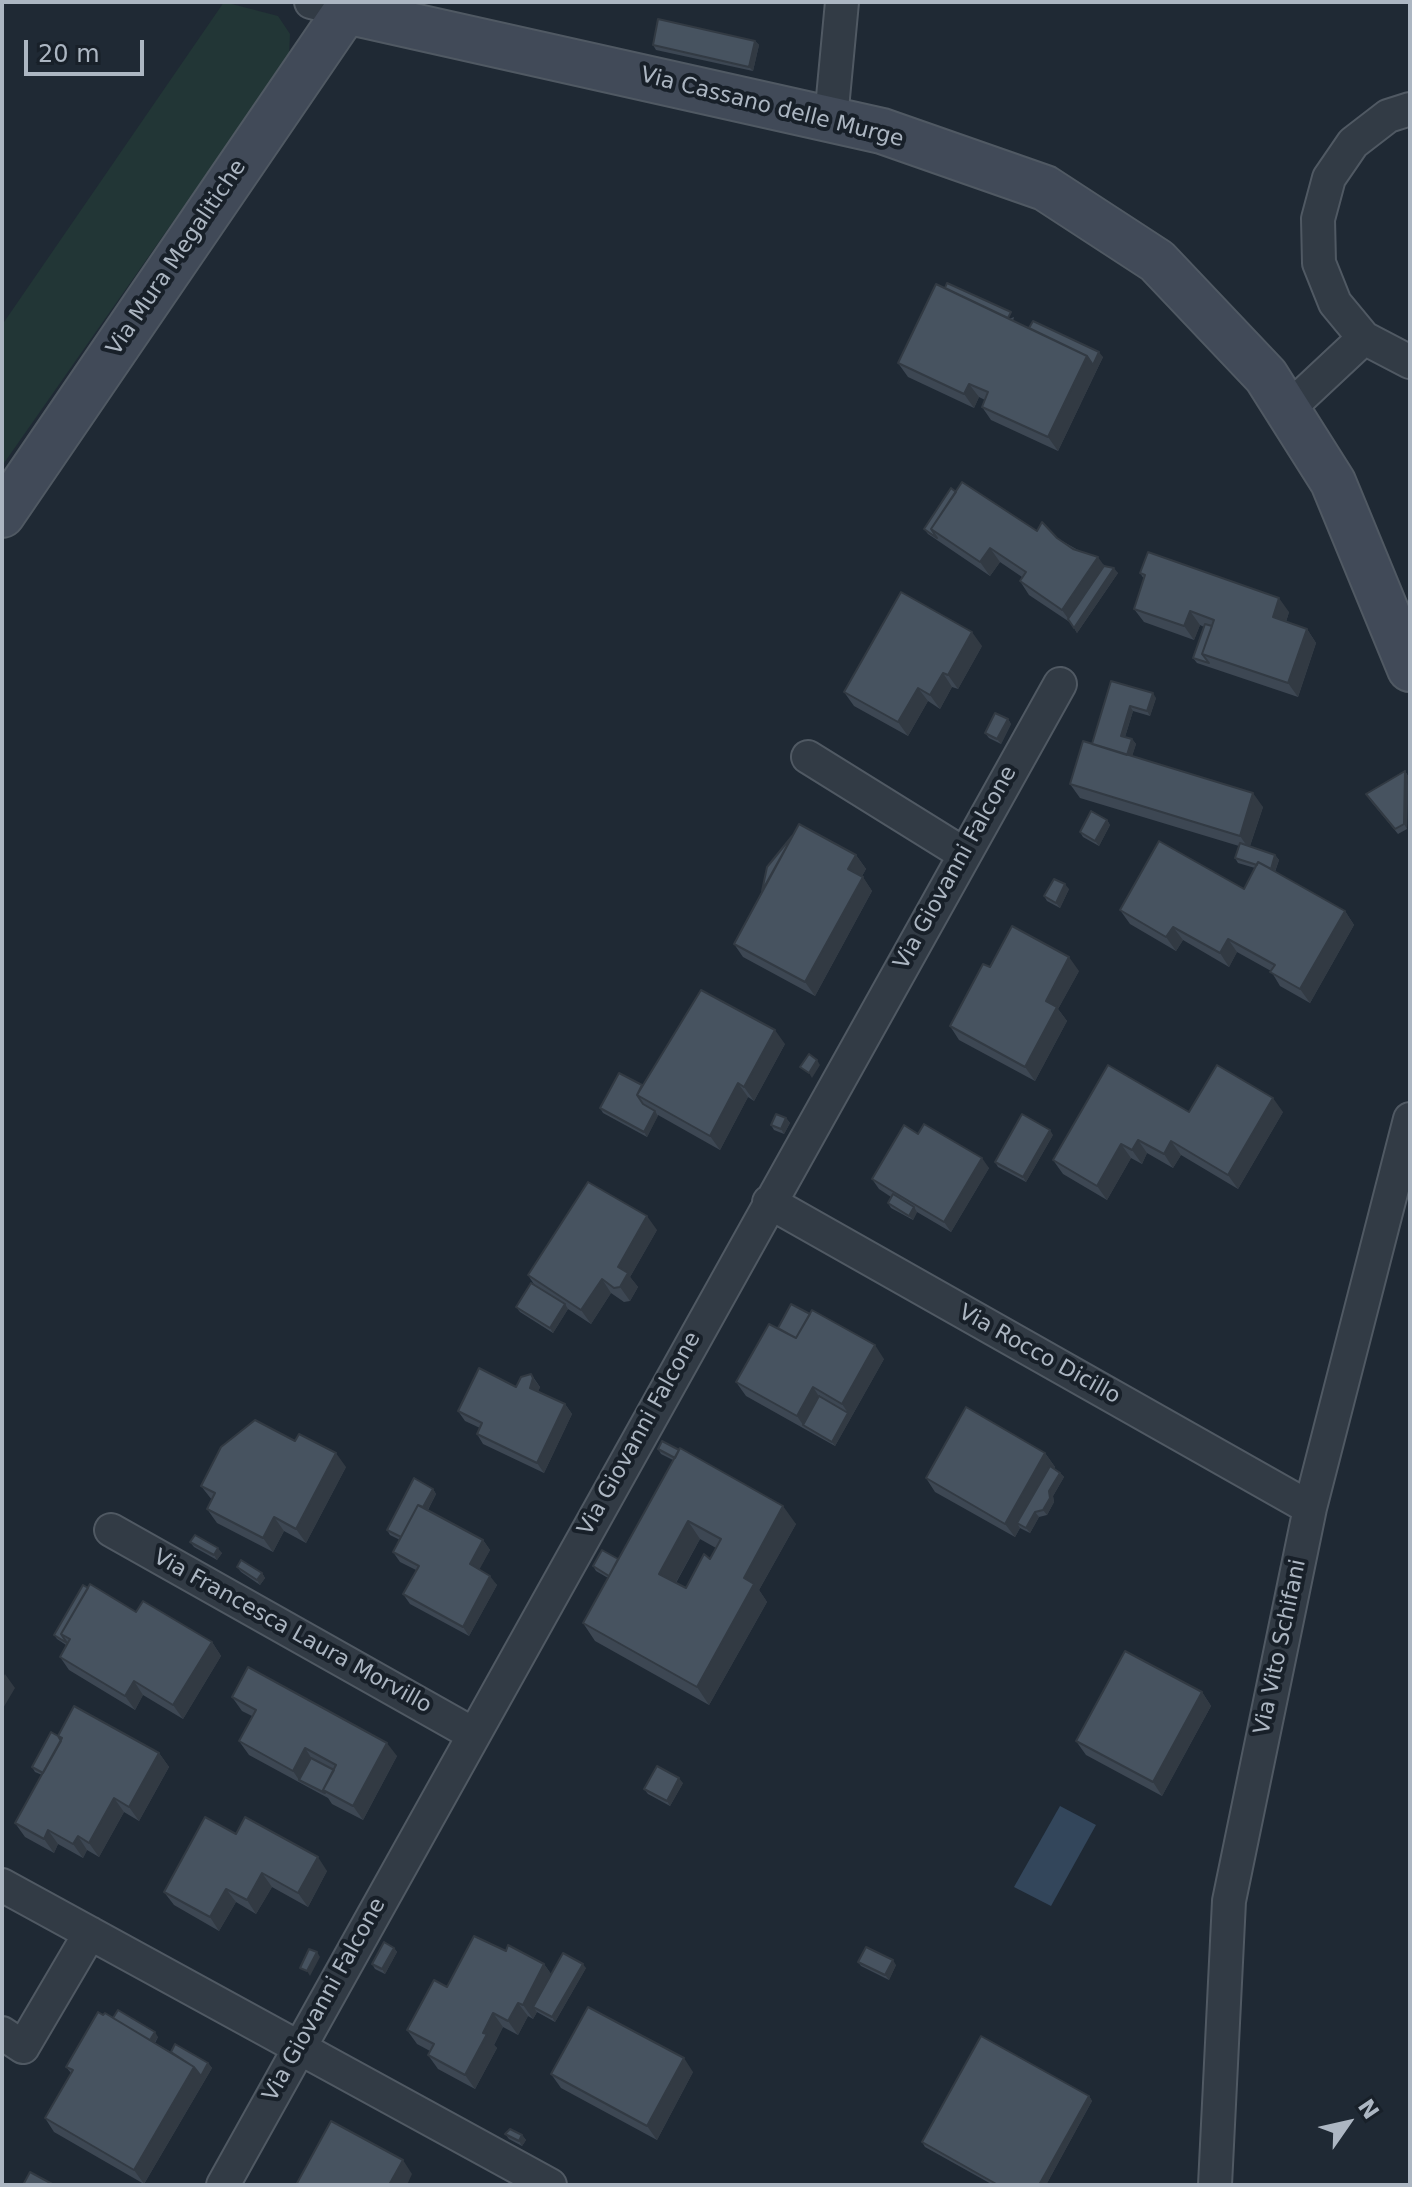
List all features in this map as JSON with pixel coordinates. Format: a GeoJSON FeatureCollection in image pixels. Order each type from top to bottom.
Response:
{"type":"FeatureCollection","features":[{"type":"Feature","properties":{"kind":"street"},"geometry":{"type":"LineString","coordinates":[[831,119],[842,2]]}},
{"type":"Feature","properties":{"kind":"street","name":"Via Cassano delle Murge"},"geometry":{"type":"LineString","coordinates":[[336,5],[882,131],[1045,188],[1157,261],[1266,376],[1333,482],[1410,669]]}},
{"type":"Feature","properties":{"kind":"street","name":"Via Mura Megalitiche"},"geometry":{"type":"LineString","coordinates":[[2,515],[336,5]]}},
{"type":"Feature","properties":{"kind":"street"},"geometry":{"type":"LineString","coordinates":[[1410,109],[1388,116],[1353,143],[1329,178],[1318,219],[1319,263],[1335,303],[1364,338],[1410,362]]}},
{"type":"Feature","properties":{"kind":"street"},"geometry":{"type":"LineString","coordinates":[[1287,410],[1364,338]]}},
{"type":"Feature","properties":{"kind":"street","name":"Via Giovanni Falcone"},"geometry":{"type":"LineString","coordinates":[[223,2185],[1060,684]]}},
{"type":"Feature","properties":{"kind":"street"},"geometry":{"type":"LineString","coordinates":[[808,757],[964,854]]}},
{"type":"Feature","properties":{"kind":"street","name":"Via Vito Schifani"},"geometry":{"type":"LineString","coordinates":[[1215,2185],[1229,1901],[1310,1508],[1410,1119]]}},
{"type":"Feature","properties":{"kind":"street","name":"Via Rocco Dicillo"},"geometry":{"type":"LineString","coordinates":[[769,1202],[1310,1508]]}},
{"type":"Feature","properties":{"kind":"street","name":"Via Francesca Laura Morvillo"},"geometry":{"type":"LineString","coordinates":[[111,1530],[473,1734]]}},
{"type":"Feature","properties":{"kind":"street"},"geometry":{"type":"LineString","coordinates":[[2,1885],[550,2185]]}},
{"type":"Feature","properties":{"kind":"street"},"geometry":{"type":"LineString","coordinates":[[2,2033],[23,2047],[90,1933]]}},
{"type":"Feature","properties":{"kind":"green space"},"geometry":{"type":"Polygon","coordinates":[[[224,2],[278,16],[290,34],[289,56],[2,466],[2,325],[224,2]]]}},
{"type":"Feature","properties":{"kind":"water"},"geometry":{"type":"Polygon","coordinates":[[[1060,1806],[1096,1825],[1051,1906],[1014,1887],[1060,1806]]]}},
{"type":"Feature","properties":{"kind":"building"},"geometry":{"type":"Polygon","coordinates":[[[658,19],[755,41],[749,67],[653,45],[658,19]]]}},
{"type":"Feature","properties":{"kind":"building"},"geometry":{"type":"Polygon","coordinates":[[[947,283],[1011,312],[1008,318],[945,288],[947,283]]]}},
{"type":"Feature","properties":{"kind":"building"},"geometry":{"type":"Polygon","coordinates":[[[936,284],[1087,356],[1048,437],[982,407],[988,392],[969,384],[964,394],[898,363],[936,284]]]}},
{"type":"Feature","properties":{"kind":"building"},"geometry":{"type":"Polygon","coordinates":[[[1033,321],[1099,352],[1093,365],[1087,356],[1029,328],[1033,321]]]}},
{"type":"Feature","properties":{"kind":"building"},"geometry":{"type":"Polygon","coordinates":[[[962,482],[1037,531],[1042,522],[1073,549],[1098,557],[1062,610],[1020,581],[1026,572],[990,548],[980,562],[931,529],[962,482]]]}},
{"type":"Feature","properties":{"kind":"building"},"geometry":{"type":"Polygon","coordinates":[[[951,488],[956,492],[931,529],[937,538],[924,529],[951,488]]]}},
{"type":"Feature","properties":{"kind":"building"},"geometry":{"type":"Polygon","coordinates":[[[1148,552],[1279,598],[1273,617],[1307,629],[1288,683],[1202,654],[1214,620],[1190,611],[1184,626],[1134,609],[1145,575],[1140,573],[1148,552]]]}},
{"type":"Feature","properties":{"kind":"building"},"geometry":{"type":"Polygon","coordinates":[[[1104,566],[1114,568],[1074,628],[1068,619],[1104,566]]]}},
{"type":"Feature","properties":{"kind":"building"},"geometry":{"type":"Polygon","coordinates":[[[901,592],[972,632],[948,675],[943,673],[930,695],[918,688],[898,722],[844,692],[901,592]]]}},
{"type":"Feature","properties":{"kind":"building"},"geometry":{"type":"Polygon","coordinates":[[[1205,624],[1212,626],[1202,654],[1209,663],[1193,658],[1205,624]]]}},
{"type":"Feature","properties":{"kind":"building"},"geometry":{"type":"Polygon","coordinates":[[[1111,681],[1153,693],[1147,711],[1130,706],[1121,736],[1132,739],[1127,755],[1092,744],[1111,681]]]}},
{"type":"Feature","properties":{"kind":"building"},"geometry":{"type":"Polygon","coordinates":[[[995,713],[1008,719],[997,739],[985,733],[995,713]]]}},
{"type":"Feature","properties":{"kind":"building"},"geometry":{"type":"Polygon","coordinates":[[[1083,741],[1253,793],[1240,836],[1070,784],[1083,741]]]}},
{"type":"Feature","properties":{"kind":"building"},"geometry":{"type":"Polygon","coordinates":[[[1405,771],[1404,824],[1395,829],[1366,794],[1405,771]]]}},
{"type":"Feature","properties":{"kind":"building"},"geometry":{"type":"Polygon","coordinates":[[[1091,811],[1107,820],[1095,841],[1080,832],[1091,811]]]}},
{"type":"Feature","properties":{"kind":"building"},"geometry":{"type":"Polygon","coordinates":[[[799,824],[856,855],[848,869],[863,877],[805,982],[734,944],[799,824]]]}},
{"type":"Feature","properties":{"kind":"building"},"geometry":{"type":"Polygon","coordinates":[[[793,835],[762,891],[767,867],[793,835]]]}},
{"type":"Feature","properties":{"kind":"building"},"geometry":{"type":"Polygon","coordinates":[[[1159,841],[1244,889],[1258,862],[1345,911],[1300,989],[1270,972],[1275,965],[1228,939],[1220,953],[1173,927],[1166,937],[1120,910],[1159,841]]]}},
{"type":"Feature","properties":{"kind":"building"},"geometry":{"type":"Polygon","coordinates":[[[1240,843],[1275,855],[1271,869],[1258,862],[1257,865],[1235,858],[1240,843]]]}},
{"type":"Feature","properties":{"kind":"building"},"geometry":{"type":"Polygon","coordinates":[[[1054,879],[1065,884],[1056,903],[1044,896],[1054,879]]]}},
{"type":"Feature","properties":{"kind":"building"},"geometry":{"type":"Polygon","coordinates":[[[1012,926],[1069,957],[1046,1001],[1057,1007],[1025,1067],[950,1026],[983,964],[990,967],[1012,926]]]}},
{"type":"Feature","properties":{"kind":"building"},"geometry":{"type":"Polygon","coordinates":[[[701,990],[775,1030],[744,1087],[738,1083],[710,1136],[637,1095],[701,990]]]}},
{"type":"Feature","properties":{"kind":"building"},"geometry":{"type":"Polygon","coordinates":[[[809,1054],[817,1060],[809,1073],[800,1067],[809,1054]]]}},
{"type":"Feature","properties":{"kind":"building"},"geometry":{"type":"Polygon","coordinates":[[[1108,1065],[1189,1112],[1217,1065],[1273,1098],[1228,1175],[1171,1141],[1164,1154],[1138,1140],[1132,1150],[1121,1144],[1097,1186],[1053,1160],[1108,1065]]]}},
{"type":"Feature","properties":{"kind":"building"},"geometry":{"type":"Polygon","coordinates":[[[619,1073],[642,1085],[637,1095],[643,1104],[655,1111],[644,1132],[600,1108],[619,1073]]]}},
{"type":"Feature","properties":{"kind":"building"},"geometry":{"type":"Polygon","coordinates":[[[776,1114],[786,1118],[781,1129],[771,1125],[776,1114]]]}},
{"type":"Feature","properties":{"kind":"building"},"geometry":{"type":"Polygon","coordinates":[[[1022,1114],[1050,1130],[1023,1177],[995,1162],[1022,1114]]]}},
{"type":"Feature","properties":{"kind":"building"},"geometry":{"type":"Polygon","coordinates":[[[924,1124],[982,1158],[944,1222],[872,1179],[904,1125],[918,1134],[924,1124]]]}},
{"type":"Feature","properties":{"kind":"building"},"geometry":{"type":"Polygon","coordinates":[[[588,1182],[647,1216],[618,1267],[628,1273],[620,1287],[614,1288],[602,1279],[581,1310],[528,1275],[588,1182]]]}},
{"type":"Feature","properties":{"kind":"building"},"geometry":{"type":"Polygon","coordinates":[[[893,1194],[914,1207],[909,1216],[888,1203],[893,1194]]]}},
{"type":"Feature","properties":{"kind":"building"},"geometry":{"type":"Polygon","coordinates":[[[531,1283],[565,1304],[550,1328],[516,1307],[531,1283]]]}},
{"type":"Feature","properties":{"kind":"building"},"geometry":{"type":"Polygon","coordinates":[[[791,1304],[810,1314],[796,1338],[778,1328],[791,1304]]]}},
{"type":"Feature","properties":{"kind":"building"},"geometry":{"type":"Polygon","coordinates":[[[812,1310],[875,1345],[842,1404],[813,1387],[797,1416],[736,1382],[769,1324],[796,1338],[812,1310]]]}},
{"type":"Feature","properties":{"kind":"building"},"geometry":{"type":"Polygon","coordinates":[[[479,1368],[516,1387],[521,1377],[531,1374],[530,1388],[565,1404],[537,1463],[477,1434],[482,1423],[458,1411],[479,1368]]]}},
{"type":"Feature","properties":{"kind":"building"},"geometry":{"type":"Polygon","coordinates":[[[819,1396],[848,1413],[832,1442],[803,1425],[819,1396]]]}},
{"type":"Feature","properties":{"kind":"building"},"geometry":{"type":"Polygon","coordinates":[[[966,1407],[1045,1453],[1005,1524],[926,1478],[966,1407]]]}},
{"type":"Feature","properties":{"kind":"building"},"geometry":{"type":"Polygon","coordinates":[[[255,1420],[295,1441],[299,1434],[336,1453],[296,1529],[274,1517],[263,1538],[207,1509],[215,1493],[201,1486],[221,1447],[255,1420]]]}},
{"type":"Feature","properties":{"kind":"building"},"geometry":{"type":"Polygon","coordinates":[[[662,1441],[679,1450],[675,1458],[658,1449],[662,1441]]]}},
{"type":"Feature","properties":{"kind":"building"},"geometry":{"type":"Polygon","coordinates":[[[680,1448],[783,1506],[744,1578],[754,1584],[697,1687],[583,1623],[680,1448]],[[688,1521],[659,1574],[686,1588],[704,1554],[710,1559],[721,1539],[688,1521]]]}},
{"type":"Feature","properties":{"kind":"building"},"geometry":{"type":"Polygon","coordinates":[[[1050,1466],[1060,1473],[1049,1491],[1050,1498],[1043,1510],[1035,1512],[1026,1528],[1017,1523],[1050,1466]]]}},
{"type":"Feature","properties":{"kind":"building"},"geometry":{"type":"Polygon","coordinates":[[[414,1478],[433,1489],[423,1507],[418,1505],[401,1537],[387,1530],[414,1478]]]}},
{"type":"Feature","properties":{"kind":"building"},"geometry":{"type":"Polygon","coordinates":[[[418,1505],[483,1540],[470,1564],[490,1576],[463,1627],[403,1594],[419,1566],[393,1552],[418,1505]]]}},
{"type":"Feature","properties":{"kind":"building"},"geometry":{"type":"Polygon","coordinates":[[[195,1535],[218,1548],[214,1555],[190,1542],[195,1535]]]}},
{"type":"Feature","properties":{"kind":"building"},"geometry":{"type":"Polygon","coordinates":[[[602,1550],[618,1559],[609,1576],[593,1566],[602,1550]]]}},
{"type":"Feature","properties":{"kind":"building"},"geometry":{"type":"Polygon","coordinates":[[[241,1560],[262,1573],[257,1580],[237,1567],[241,1560]]]}},
{"type":"Feature","properties":{"kind":"building"},"geometry":{"type":"Polygon","coordinates":[[[90,1584],[136,1612],[143,1601],[212,1642],[173,1705],[134,1681],[125,1696],[60,1657],[70,1639],[61,1634],[90,1584]]]}},
{"type":"Feature","properties":{"kind":"building"},"geometry":{"type":"Polygon","coordinates":[[[83,1585],[88,1588],[61,1634],[67,1643],[54,1635],[83,1585]]]}},
{"type":"Feature","properties":{"kind":"building"},"geometry":{"type":"Polygon","coordinates":[[[1125,1651],[1202,1692],[1153,1782],[1076,1741],[1125,1651]]]}},
{"type":"Feature","properties":{"kind":"building"},"geometry":{"type":"Polygon","coordinates":[[[248,1667],[387,1743],[353,1806],[323,1790],[336,1765],[305,1748],[293,1771],[239,1741],[256,1710],[232,1697],[248,1667]]]}},
{"type":"Feature","properties":{"kind":"building"},"geometry":{"type":"Polygon","coordinates":[[[74,1706],[159,1753],[129,1807],[114,1798],[89,1843],[78,1836],[73,1844],[48,1830],[44,1839],[15,1823],[62,1738],[58,1736],[74,1706]]]}},
{"type":"Feature","properties":{"kind":"building"},"geometry":{"type":"Polygon","coordinates":[[[51,1732],[61,1741],[43,1773],[32,1767],[51,1732]]]}},
{"type":"Feature","properties":{"kind":"building"},"geometry":{"type":"Polygon","coordinates":[[[311,1758],[334,1770],[323,1790],[325,1793],[299,1780],[311,1758]]]}},
{"type":"Feature","properties":{"kind":"building"},"geometry":{"type":"Polygon","coordinates":[[[657,1766],[679,1778],[667,1801],[644,1789],[657,1766]]]}},
{"type":"Feature","properties":{"kind":"building"},"geometry":{"type":"Polygon","coordinates":[[[205,1817],[236,1834],[245,1817],[318,1857],[298,1893],[262,1873],[247,1900],[226,1889],[210,1917],[164,1892],[205,1817]]]}},
{"type":"Feature","properties":{"kind":"building"},"geometry":{"type":"Polygon","coordinates":[[[474,1936],[506,1951],[508,1945],[544,1964],[523,2005],[518,2003],[508,2021],[493,2013],[483,2033],[487,2034],[465,2075],[428,2055],[434,2044],[407,2030],[434,1980],[447,1987],[474,1936]]]}},
{"type":"Feature","properties":{"kind":"building"},"geometry":{"type":"Polygon","coordinates":[[[384,1942],[394,1948],[382,1969],[372,1964],[384,1942]]]}},
{"type":"Feature","properties":{"kind":"building"},"geometry":{"type":"Polygon","coordinates":[[[866,1947],[893,1960],[885,1975],[858,1962],[866,1947]]]}},
{"type":"Feature","properties":{"kind":"building"},"geometry":{"type":"Polygon","coordinates":[[[309,1949],[317,1952],[307,1971],[300,1968],[309,1949]]]}},
{"type":"Feature","properties":{"kind":"building"},"geometry":{"type":"Polygon","coordinates":[[[563,1953],[583,1964],[552,2017],[533,2007],[563,1953]]]}},
{"type":"Feature","properties":{"kind":"building"},"geometry":{"type":"Polygon","coordinates":[[[588,2007],[684,2058],[647,2126],[551,2074],[588,2007]]]}},
{"type":"Feature","properties":{"kind":"building"},"geometry":{"type":"Polygon","coordinates":[[[118,2010],[155,2032],[150,2040],[113,2018],[118,2010]]]}},
{"type":"Feature","properties":{"kind":"building"},"geometry":{"type":"Polygon","coordinates":[[[98,2012],[105,2013],[194,2067],[134,2170],[45,2118],[73,2070],[66,2067],[98,2012]]]}},
{"type":"Feature","properties":{"kind":"building"},"geometry":{"type":"Polygon","coordinates":[[[981,2036],[1089,2096],[1039,2185],[998,2185],[922,2142],[981,2036]]]}},
{"type":"Feature","properties":{"kind":"building"},"geometry":{"type":"Polygon","coordinates":[[[175,2044],[208,2063],[201,2076],[194,2067],[171,2052],[175,2044]]]}},
{"type":"Feature","properties":{"kind":"building"},"geometry":{"type":"Polygon","coordinates":[[[331,2121],[403,2160],[389,2185],[296,2185],[331,2121]]]}},
{"type":"Feature","properties":{"kind":"building"},"geometry":{"type":"Polygon","coordinates":[[[510,2129],[522,2135],[519,2141],[505,2134],[510,2129]]]}},
{"type":"Feature","properties":{"kind":"building"},"geometry":{"type":"Polygon","coordinates":[[[30,2172],[54,2185],[23,2185],[30,2172]]]}}]}
